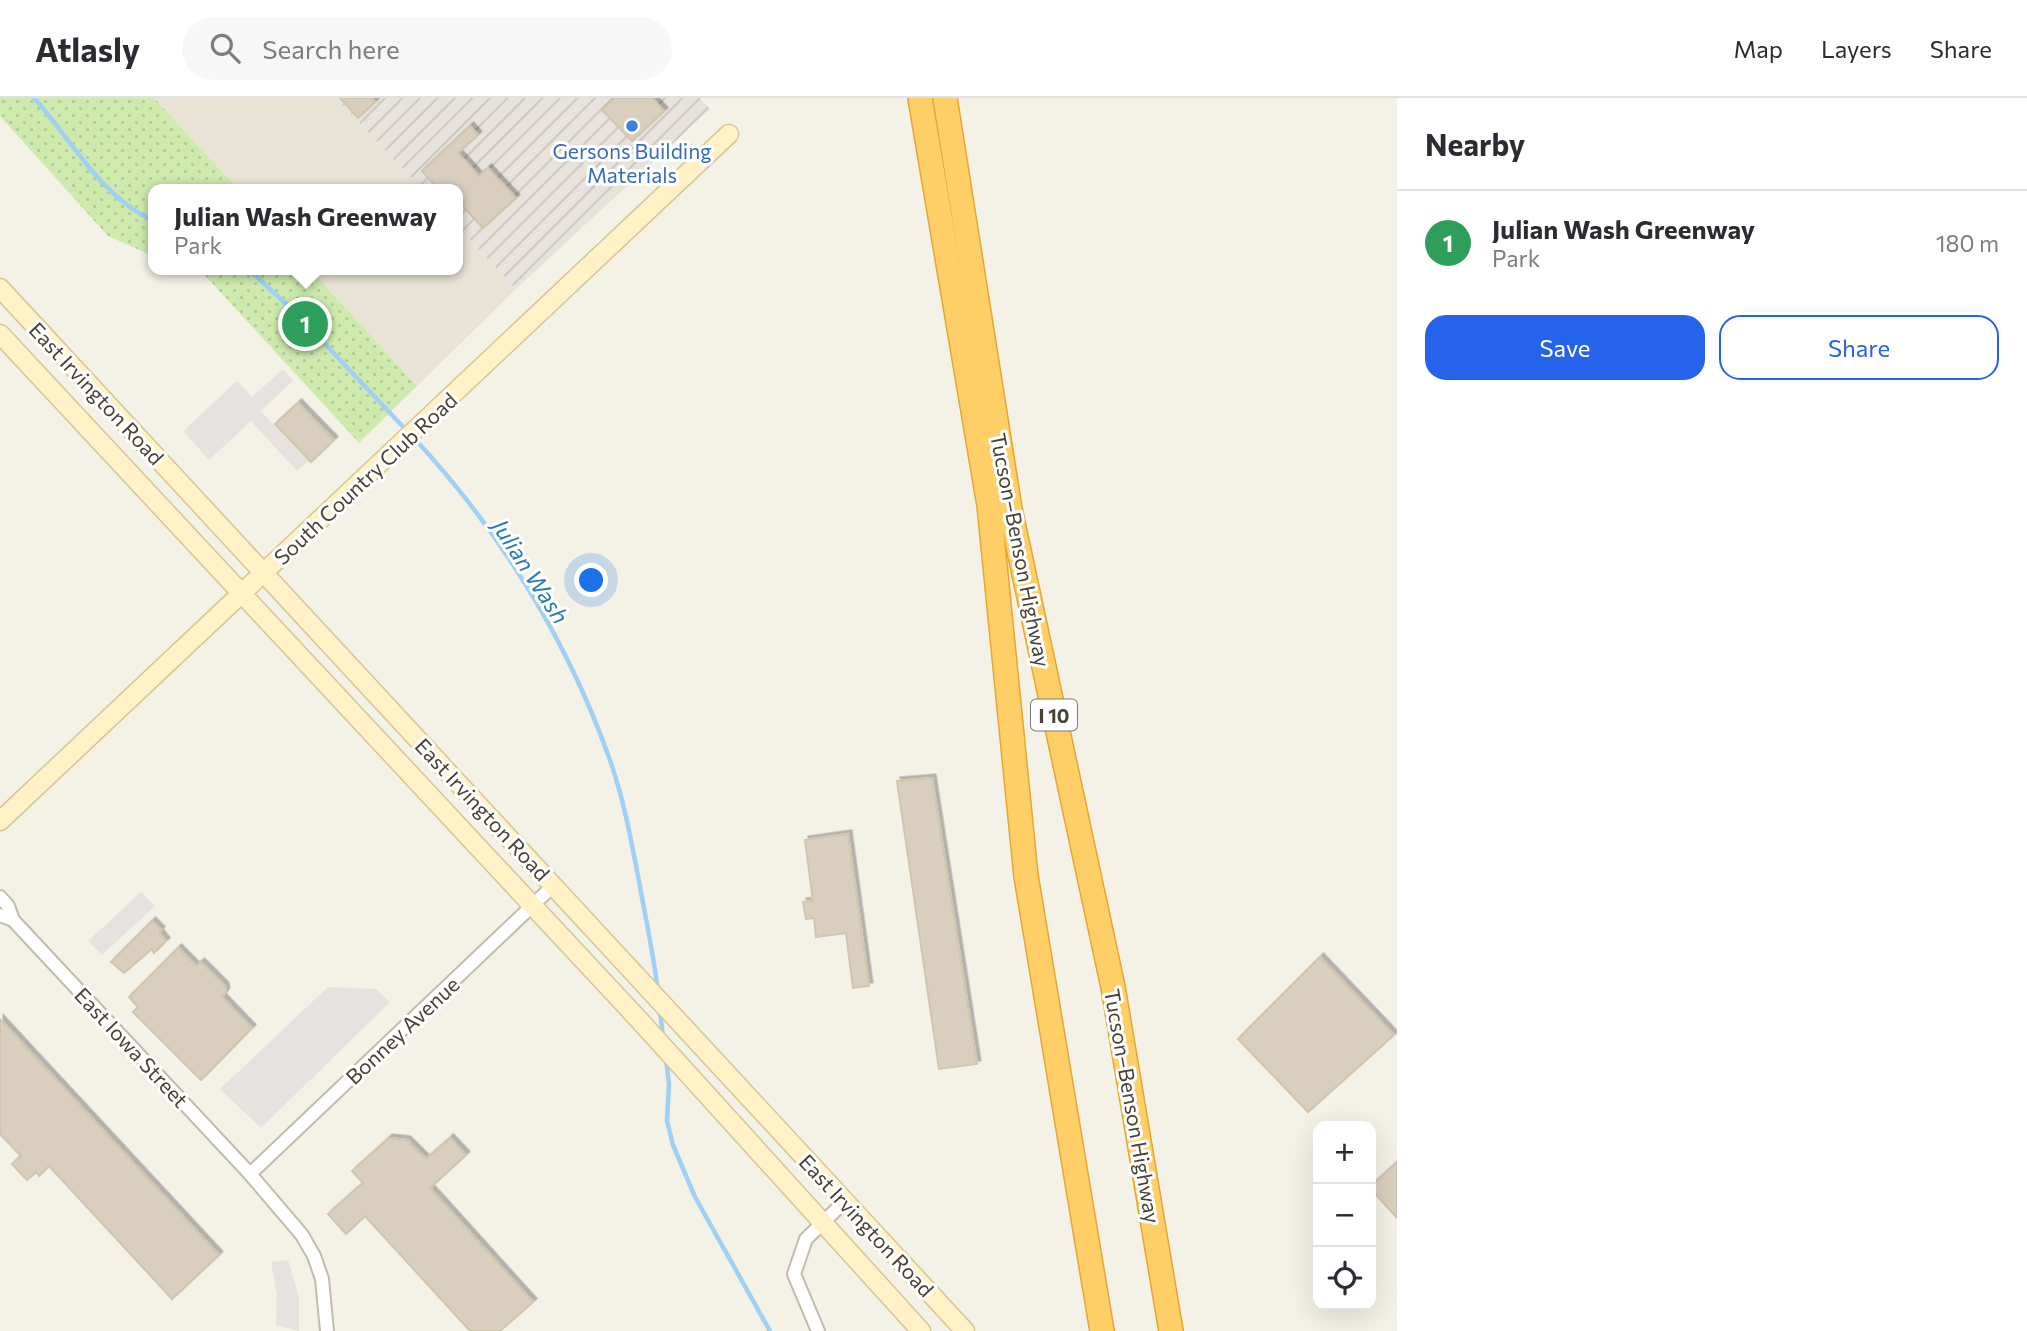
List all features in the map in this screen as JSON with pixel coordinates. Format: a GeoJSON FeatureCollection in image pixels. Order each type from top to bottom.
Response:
{"type":"FeatureCollection","features":[{"type":"Feature","properties":{"kind":"highway","name":"Tucson–Benson Highway"},"geometry":{"type":"LineString","coordinates":[[920,98],[989,505],[1026,876],[1101,1331]]}},
{"type":"Feature","properties":{"kind":"highway","name":"Tucson–Benson Highway"},"geometry":{"type":"LineString","coordinates":[[945,98],[1010,509],[1113,987],[1171,1331]]}},
{"type":"Feature","properties":{"kind":"main road","name":"South Country Club Road"},"geometry":{"type":"LineString","coordinates":[[0,821],[729,134]]}},
{"type":"Feature","properties":{"kind":"main road","name":"East Irvington Road"},"geometry":{"type":"LineString","coordinates":[[0,288],[965,1331]]}},
{"type":"Feature","properties":{"kind":"main road","name":"East Irvington Road"},"geometry":{"type":"LineString","coordinates":[[0,334],[705,1092],[921,1331]]}},
{"type":"Feature","properties":{"kind":"street","name":"Bonney Avenue"},"geometry":{"type":"LineString","coordinates":[[250,1174],[554,886]]}},
{"type":"Feature","properties":{"kind":"street","name":"East Iowa Street"},"geometry":{"type":"LineString","coordinates":[[0,897],[8,906],[13,920],[250,1174],[302,1235],[314,1255],[322,1279],[327,1331]]}},
{"type":"Feature","properties":{"kind":"street","name":"East Iowa Street"},"geometry":{"type":"LineString","coordinates":[[0,915],[13,920]]}},
{"type":"Feature","properties":{"kind":"street"},"geometry":{"type":"LineString","coordinates":[[818,1331],[794,1274],[806,1239],[845,1201]]}},
{"type":"Feature","properties":{"kind":"shaded area"},"geometry":{"type":"Polygon","coordinates":[[[154,98],[336,98],[417,184],[233,184],[154,98]]]}},
{"type":"Feature","properties":{"kind":"shaded area"},"geometry":{"type":"Polygon","coordinates":[[[336,98],[700,98],[710,109],[516,289],[463,232],[463,184],[417,184],[336,98]]]}},
{"type":"Feature","properties":{"kind":"shaded area"},"geometry":{"type":"Polygon","coordinates":[[[463,232],[516,289],[417,386],[316,275],[463,275],[463,232]]]}},
{"type":"Feature","properties":{"kind":"shaded area"},"geometry":{"type":"Polygon","coordinates":[[[283,369],[293,381],[261,411],[308,461],[297,471],[251,421],[209,460],[183,431],[237,381],[252,397],[283,369]]]}},
{"type":"Feature","properties":{"kind":"shaded area"},"geometry":{"type":"Polygon","coordinates":[[[141,892],[155,906],[102,955],[88,941],[141,892]]]}},
{"type":"Feature","properties":{"kind":"shaded area"},"geometry":{"type":"Polygon","coordinates":[[[328,987],[376,989],[390,1002],[261,1128],[220,1089],[328,987]]]}},
{"type":"Feature","properties":{"kind":"shaded area"},"geometry":{"type":"Polygon","coordinates":[[[288,1260],[299,1297],[299,1331],[276,1325],[277,1295],[271,1262],[288,1260]]]}},
{"type":"Feature","properties":{"kind":"green space"},"geometry":{"type":"Polygon","coordinates":[[[0,98],[154,98],[233,184],[148,184],[148,254],[108,236],[0,116],[0,98]]]}},
{"type":"Feature","properties":{"kind":"green space"},"geometry":{"type":"Polygon","coordinates":[[[205,275],[316,275],[417,386],[359,443],[205,275]]]}},
{"type":"Feature","properties":{"kind":"building"},"geometry":{"type":"Polygon","coordinates":[[[340,98],[371,98],[375,102],[358,118],[340,98]]]}},
{"type":"Feature","properties":{"kind":"building","name":"Gersons Building Materials"},"geometry":{"type":"Polygon","coordinates":[[[615,98],[652,98],[664,111],[632,141],[602,110],[615,98]]]}},
{"type":"Feature","properties":{"kind":"building"},"geometry":{"type":"Polygon","coordinates":[[[470,126],[478,135],[458,153],[479,176],[488,168],[516,198],[483,228],[463,206],[463,184],[434,184],[422,171],[470,126]]]}},
{"type":"Feature","properties":{"kind":"building"},"geometry":{"type":"Polygon","coordinates":[[[298,403],[334,440],[311,462],[275,424],[298,403]]]}},
{"type":"Feature","properties":{"kind":"building"},"geometry":{"type":"Polygon","coordinates":[[[932,778],[977,1064],[939,1069],[897,781],[932,778]]]}},
{"type":"Feature","properties":{"kind":"building"},"geometry":{"type":"Polygon","coordinates":[[[848,834],[869,986],[853,988],[846,933],[816,937],[814,918],[806,919],[803,902],[813,901],[805,840],[848,834]]]}},
{"type":"Feature","properties":{"kind":"building"},"geometry":{"type":"Polygon","coordinates":[[[152,921],[161,930],[159,932],[166,941],[154,953],[152,949],[124,973],[111,962],[152,921]]]}},
{"type":"Feature","properties":{"kind":"building"},"geometry":{"type":"Polygon","coordinates":[[[178,948],[196,966],[201,962],[225,986],[226,991],[222,997],[252,1028],[201,1080],[133,1012],[138,1007],[129,997],[178,948]]]}},
{"type":"Feature","properties":{"kind":"building"},"geometry":{"type":"Polygon","coordinates":[[[1320,957],[1394,1035],[1308,1112],[1238,1039],[1320,957]]]}},
{"type":"Feature","properties":{"kind":"building"},"geometry":{"type":"Polygon","coordinates":[[[0,1019],[219,1255],[172,1299],[49,1166],[39,1176],[36,1172],[27,1180],[12,1164],[21,1156],[0,1134],[0,1019]]]}},
{"type":"Feature","properties":{"kind":"building"},"geometry":{"type":"Polygon","coordinates":[[[389,1138],[407,1140],[426,1159],[450,1138],[466,1155],[430,1188],[533,1302],[500,1331],[470,1331],[365,1216],[346,1234],[328,1214],[363,1183],[352,1171],[389,1138]]]}},
{"type":"Feature","properties":{"kind":"building"},"geometry":{"type":"Polygon","coordinates":[[[1397,1162],[1397,1218],[1376,1195],[1376,1181],[1397,1162]]]}},
{"type":"Feature","properties":{"kind":"waterway","name":"Julian Wash"},"geometry":{"type":"LineString","coordinates":[[34,98],[102,182],[117,197],[148,218]]}},
{"type":"Feature","properties":{"kind":"waterway","name":"Julian Wash"},"geometry":{"type":"LineString","coordinates":[[254,275],[295,312],[407,431]]}},
{"type":"Feature","properties":{"kind":"waterway","name":"Julian Wash"},"geometry":{"type":"LineString","coordinates":[[413,437],[473,508],[526,585],[571,666],[590,709],[623,804],[658,992]]}},
{"type":"Feature","properties":{"kind":"waterway"},"geometry":{"type":"LineString","coordinates":[[660,1011],[663,1037]]}},
{"type":"Feature","properties":{"kind":"waterway"},"geometry":{"type":"LineString","coordinates":[[666,1059],[669,1084],[667,1121],[673,1145],[695,1197],[770,1331]]}},
{"type":"Feature","properties":{"kind":"place","name":"Gersons Building Materials"},"geometry":{"type":"Point","coordinates":[632,126]}},
{"type":"Feature","properties":{"kind":"place","name":"Julian Wash Greenway"},"geometry":{"type":"Point","coordinates":[305,324]}}]}
